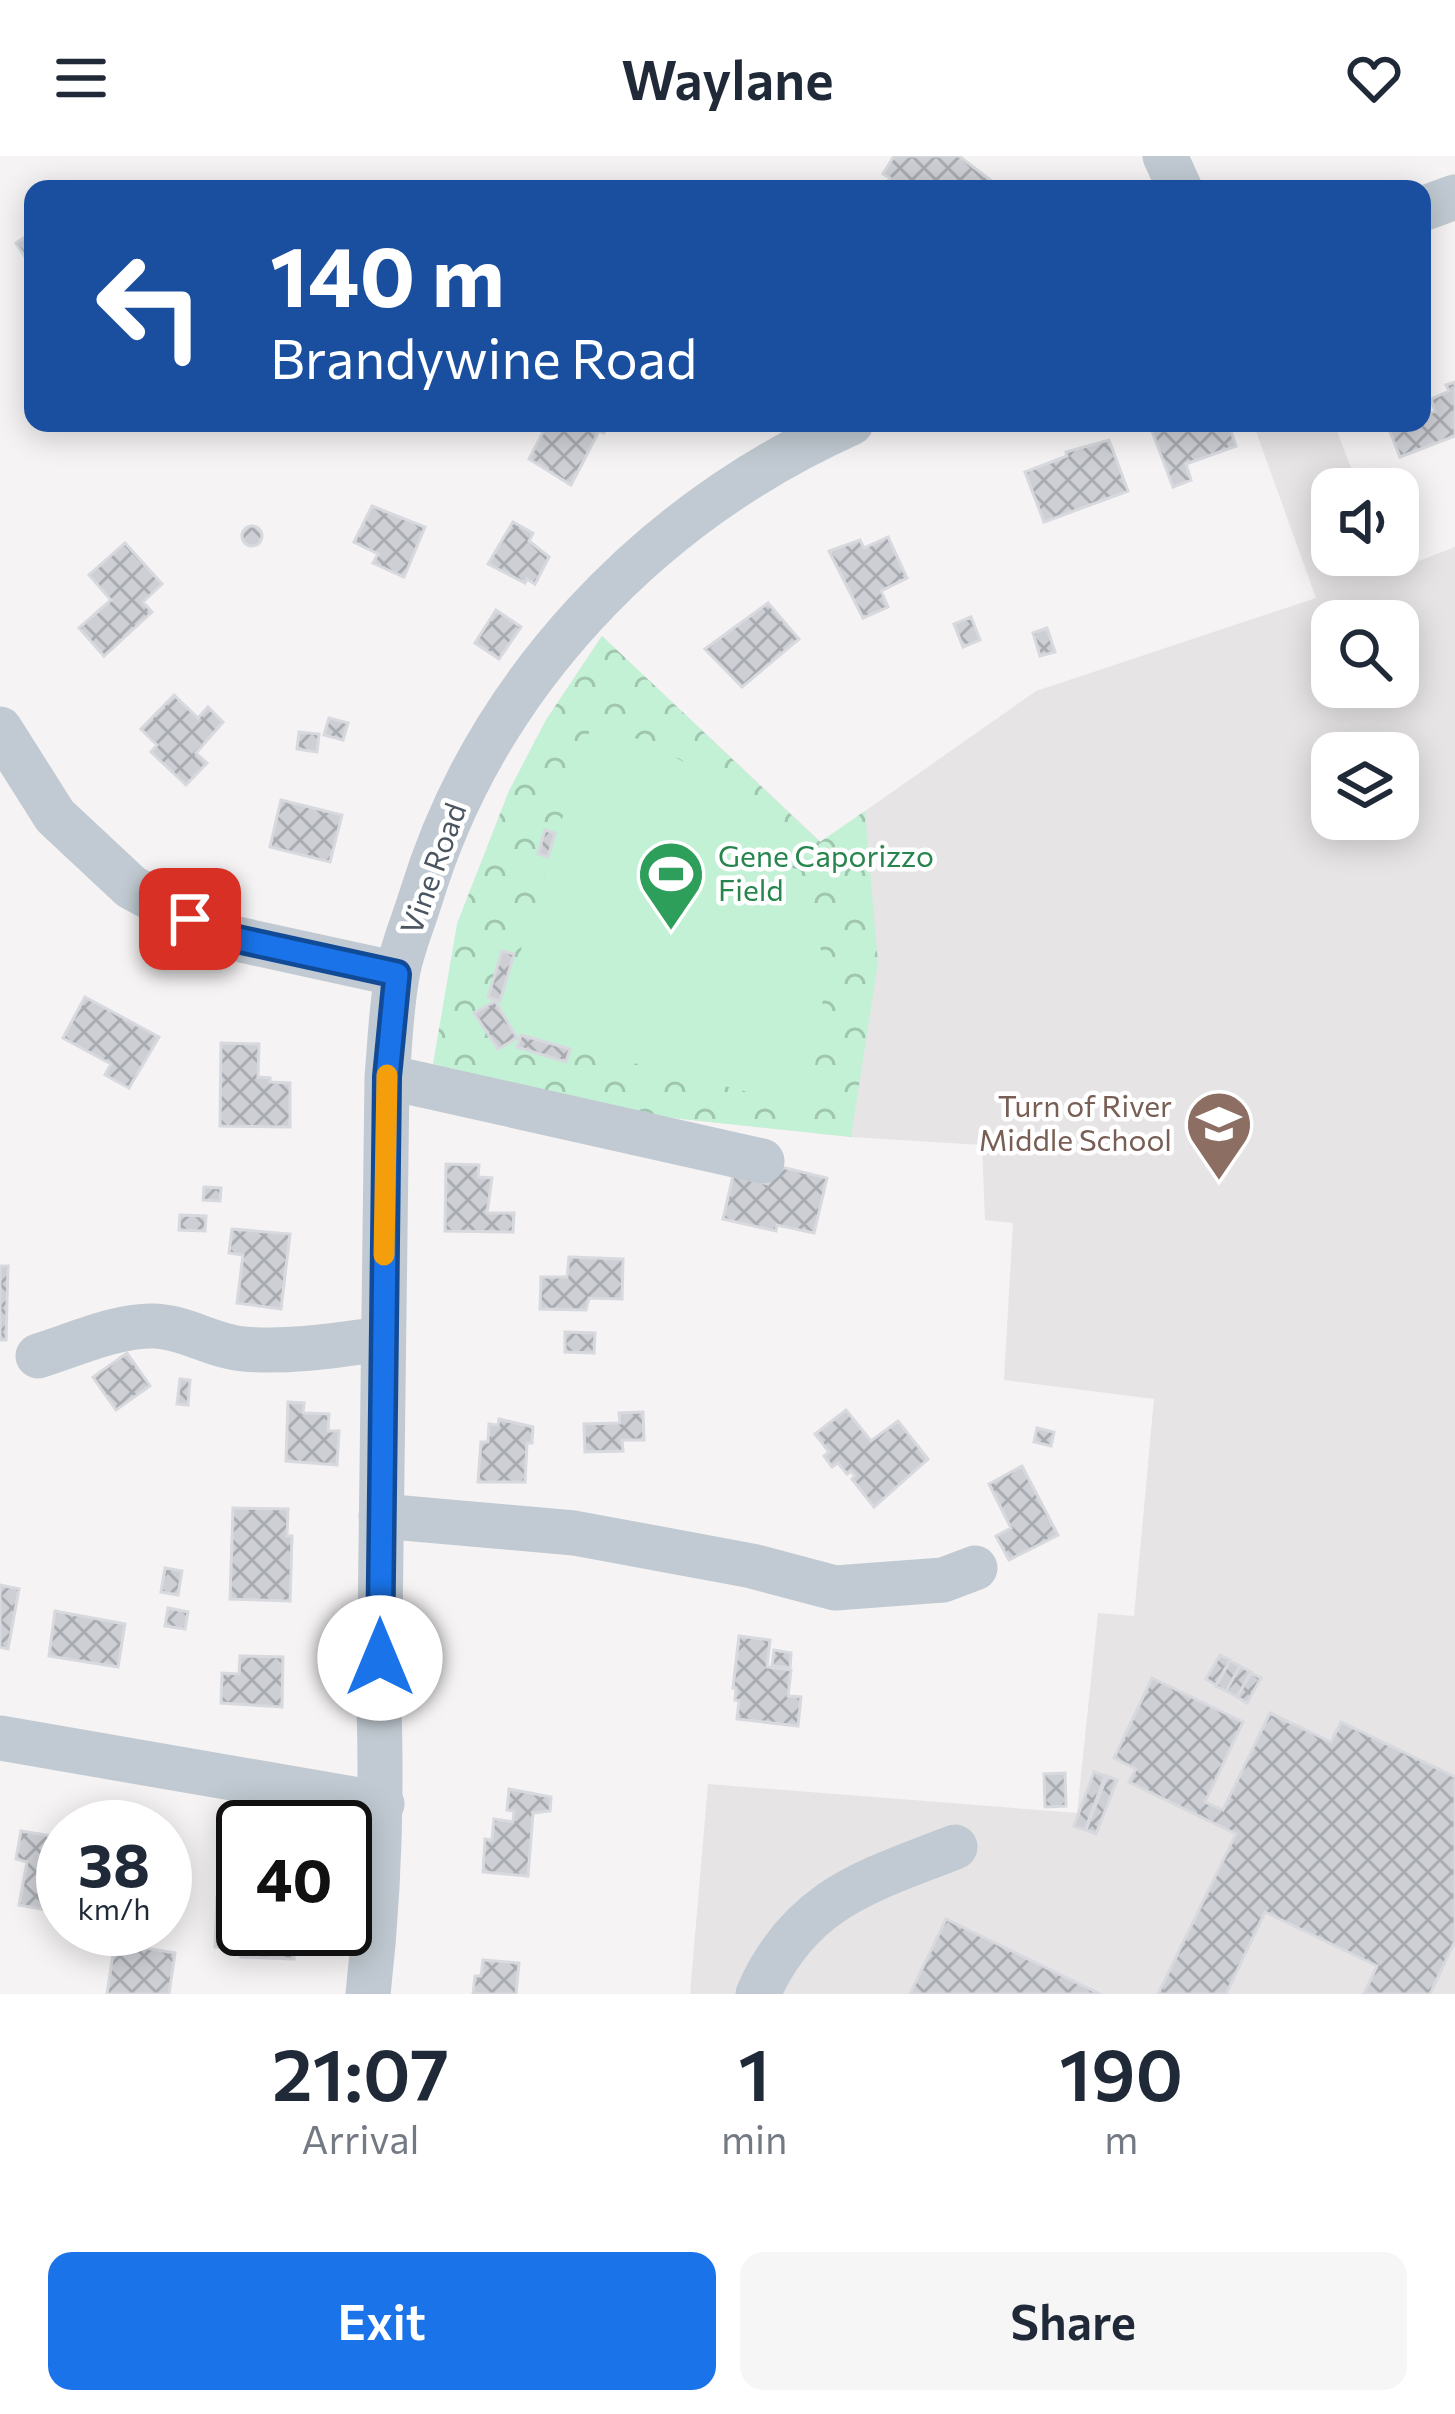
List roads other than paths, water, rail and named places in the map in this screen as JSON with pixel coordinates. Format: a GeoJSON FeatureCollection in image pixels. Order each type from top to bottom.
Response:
{"type":"FeatureCollection","features":[{"type":"Feature","properties":{"kind":"street","name":"Vine Road"},"geometry":{"type":"LineString","coordinates":[[368,1994],[382,1804],[382,1339],[387,1077],[397,974],[432,861],[465,787],[515,699],[582,616],[648,549],[792,433]]}},
{"type":"Feature","properties":{"kind":"street"},"geometry":{"type":"LineString","coordinates":[[0,729],[55,816],[131,887],[219,935],[397,974]]}},
{"type":"Feature","properties":{"kind":"street"},"geometry":{"type":"LineString","coordinates":[[387,1077],[762,1161]]}},
{"type":"Feature","properties":{"kind":"street"},"geometry":{"type":"LineString","coordinates":[[38,1356],[122,1330],[153,1326],[193,1332],[239,1349],[315,1348],[382,1339]]}},
{"type":"Feature","properties":{"kind":"street"},"geometry":{"type":"LineString","coordinates":[[381,1516],[574,1532],[752,1566],[835,1588],[943,1580],[975,1568]]}},
{"type":"Feature","properties":{"kind":"street"},"geometry":{"type":"LineString","coordinates":[[0,1738],[382,1804]]}},
{"type":"Feature","properties":{"kind":"street"},"geometry":{"type":"LineString","coordinates":[[758,1994],[772,1963],[798,1928],[852,1887],[955,1847]]}},
{"type":"Feature","properties":{"kind":"place","name":"Gene Caporizzo Field"},"geometry":{"type":"Point","coordinates":[671,933]}},
{"type":"Feature","properties":{"kind":"place","name":"Turn of River Middle School"},"geometry":{"type":"Point","coordinates":[1219,1183]}}]}
